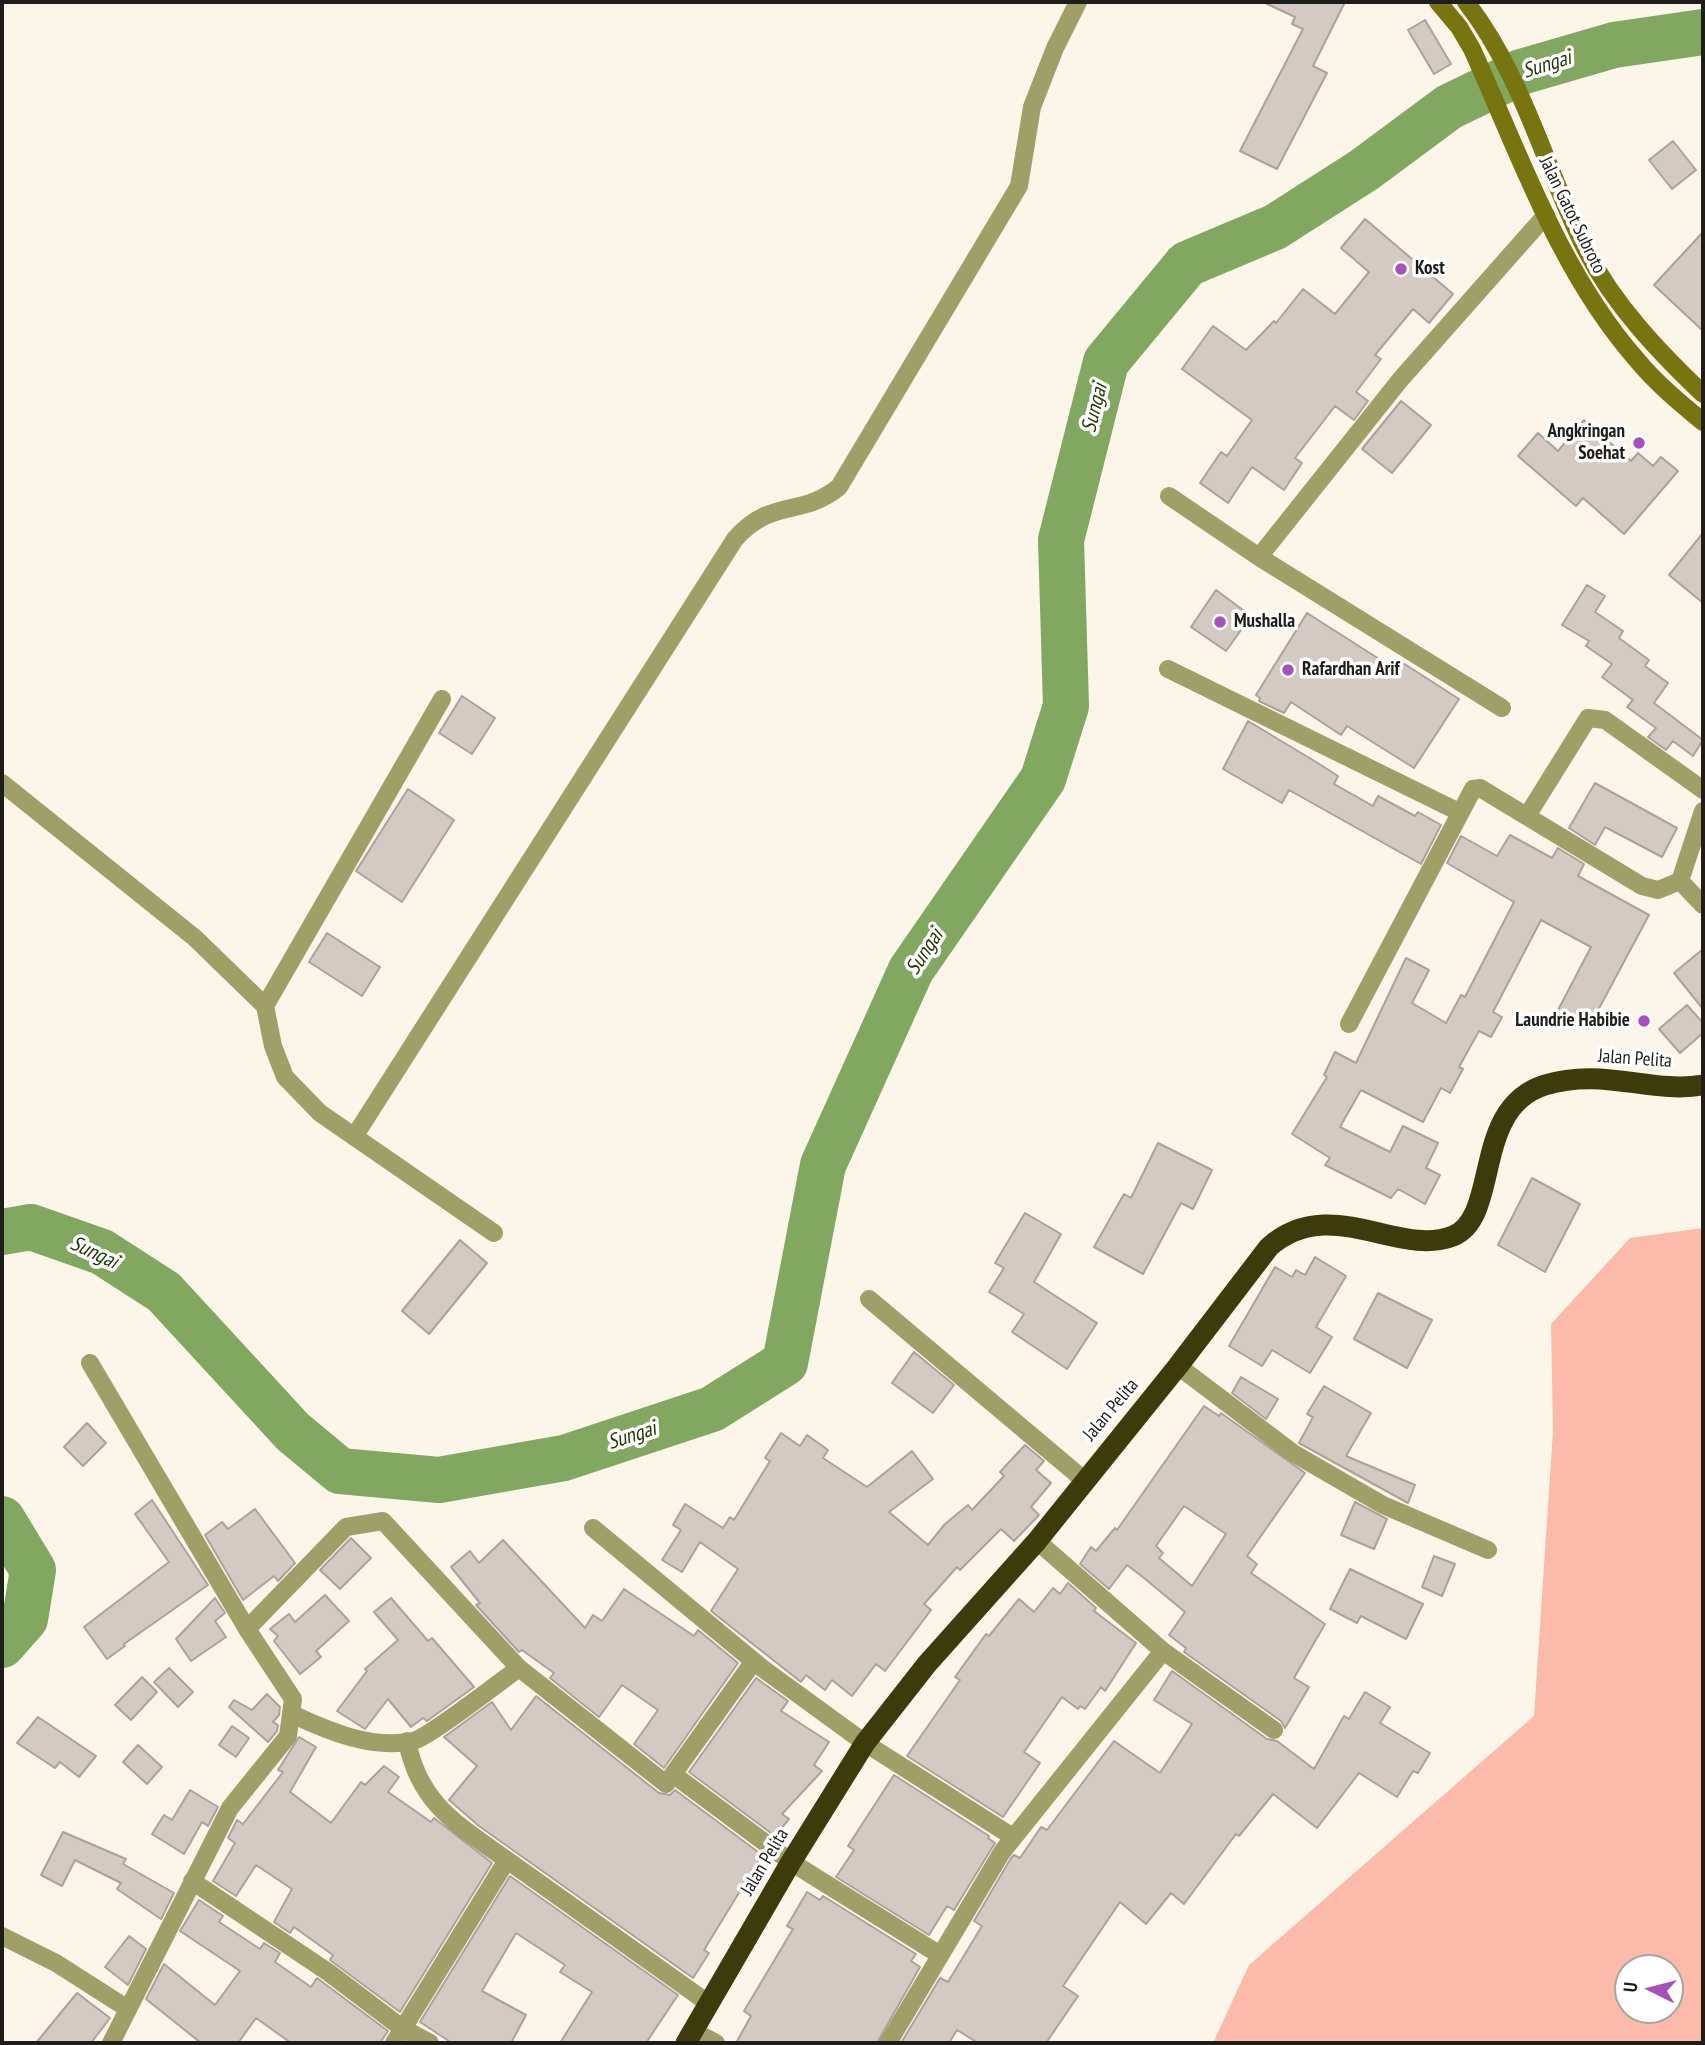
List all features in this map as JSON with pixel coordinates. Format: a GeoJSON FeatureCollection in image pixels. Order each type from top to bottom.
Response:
{"type":"FeatureCollection","features":[{"type":"Feature","properties":{"kind":"highway","name":"Jalan Pelita"},"geometry":{"type":"LineString","coordinates":[[690,2037],[865,1743],[927,1664],[1037,1541],[1178,1366],[1269,1247],[1287,1234],[1326,1224],[1432,1239],[1453,1236],[1465,1227],[1483,1187],[1499,1128],[1522,1095],[1569,1079],[1604,1077],[1703,1085]]}},
{"type":"Feature","properties":{"kind":"street"},"geometry":{"type":"LineString","coordinates":[[354,1137],[735,539],[750,522],[765,513],[824,499],[839,487],[1019,186],[1032,107],[1055,48],[1078,2]]}},
{"type":"Feature","properties":{"kind":"street","name":"Jalan Gatot Subroto"},"geometry":{"type":"LineString","coordinates":[[1438,2],[1459,27],[1472,49],[1563,250],[1606,321],[1637,361],[1703,422]]}},
{"type":"Feature","properties":{"kind":"street","name":"Jalan Gatot Subroto"},"geometry":{"type":"LineString","coordinates":[[1466,2],[1487,29],[1538,134],[1587,252],[1609,288],[1638,326],[1703,394]]}},
{"type":"Feature","properties":{"kind":"street"},"geometry":{"type":"LineString","coordinates":[[1259,557],[1400,380],[1546,215]]}},
{"type":"Feature","properties":{"kind":"street"},"geometry":{"type":"LineString","coordinates":[[1169,496],[1259,557],[1502,708]]}},
{"type":"Feature","properties":{"kind":"street"},"geometry":{"type":"LineString","coordinates":[[1168,669],[1459,812]]}},
{"type":"Feature","properties":{"kind":"street"},"geometry":{"type":"LineString","coordinates":[[265,1006],[442,699]]}},
{"type":"Feature","properties":{"kind":"street"},"geometry":{"type":"LineString","coordinates":[[1527,816],[1588,718],[1605,720],[1703,790]]}},
{"type":"Feature","properties":{"kind":"street"},"geometry":{"type":"LineString","coordinates":[[2,783],[195,938],[265,1006],[273,1046],[285,1077],[320,1113],[494,1233]]}},
{"type":"Feature","properties":{"kind":"street"},"geometry":{"type":"LineString","coordinates":[[1349,1024],[1473,789],[1480,788],[1642,886],[1658,890],[1680,881],[1703,811]]}},
{"type":"Feature","properties":{"kind":"street"},"geometry":{"type":"LineString","coordinates":[[1680,881],[1703,905]]}},
{"type":"Feature","properties":{"kind":"street"},"geometry":{"type":"LineString","coordinates":[[869,1298],[1084,1480]]}},
{"type":"Feature","properties":{"kind":"street"},"geometry":{"type":"LineString","coordinates":[[90,1363],[247,1629],[293,1699],[294,1715],[288,1736],[230,1808],[111,2043]]}},
{"type":"Feature","properties":{"kind":"street"},"geometry":{"type":"LineString","coordinates":[[1178,1366],[1293,1453],[1383,1505],[1488,1550]]}},
{"type":"Feature","properties":{"kind":"street"},"geometry":{"type":"LineString","coordinates":[[247,1629],[346,1527],[383,1521],[519,1668],[666,1784],[754,1661]]}},
{"type":"Feature","properties":{"kind":"street"},"geometry":{"type":"LineString","coordinates":[[593,1528],[754,1661],[865,1743],[1013,1837]]}},
{"type":"Feature","properties":{"kind":"street"},"geometry":{"type":"LineString","coordinates":[[1037,1541],[1163,1651],[1274,1730]]}},
{"type":"Feature","properties":{"kind":"street"},"geometry":{"type":"LineString","coordinates":[[887,2043],[1013,1837],[1163,1651]]}},
{"type":"Feature","properties":{"kind":"street"},"geometry":{"type":"LineString","coordinates":[[294,1715],[323,1728],[358,1738],[382,1743],[414,1741],[519,1668]]}},
{"type":"Feature","properties":{"kind":"street"},"geometry":{"type":"LineString","coordinates":[[407,1741],[412,1768],[444,1816],[708,2003]]}},
{"type":"Feature","properties":{"kind":"street"},"geometry":{"type":"LineString","coordinates":[[674,1775],[792,1862],[940,1955]]}},
{"type":"Feature","properties":{"kind":"street"},"geometry":{"type":"LineString","coordinates":[[398,2036],[507,1860]]}},
{"type":"Feature","properties":{"kind":"street"},"geometry":{"type":"LineString","coordinates":[[191,1881],[328,1972],[398,2036],[430,2043]]}},
{"type":"Feature","properties":{"kind":"street"},"geometry":{"type":"LineString","coordinates":[[2,1936],[56,1963],[128,2009]]}},
{"type":"Feature","properties":{"kind":"street"},"geometry":{"type":"LineString","coordinates":[[690,2037],[716,2043]]}},
{"type":"Feature","properties":{"kind":"shaded area"},"geometry":{"type":"Polygon","coordinates":[[[1703,1228],[1703,2043],[1213,2043],[1249,1965],[1534,1716],[1553,1431],[1551,1324],[1630,1238],[1703,1228]]]}},
{"type":"Feature","properties":{"kind":"building"},"geometry":{"type":"Polygon","coordinates":[[[1263,2],[1345,2],[1313,66],[1327,73],[1277,169],[1240,151],[1303,29],[1292,24],[1295,17],[1263,2]]]}},
{"type":"Feature","properties":{"kind":"building"},"geometry":{"type":"Polygon","coordinates":[[[1425,20],[1451,64],[1434,74],[1408,30],[1425,20]]]}},
{"type":"Feature","properties":{"kind":"building"},"geometry":{"type":"Polygon","coordinates":[[[1673,141],[1696,170],[1672,189],[1649,160],[1673,141]]]}},
{"type":"Feature","properties":{"kind":"building"},"geometry":{"type":"Polygon","coordinates":[[[1365,219],[1453,294],[1429,323],[1413,309],[1375,355],[1381,359],[1356,392],[1368,401],[1354,420],[1335,406],[1295,458],[1302,463],[1284,490],[1252,467],[1228,503],[1200,483],[1221,452],[1227,456],[1252,420],[1182,369],[1213,326],[1246,350],[1274,321],[1276,323],[1303,289],[1335,314],[1369,272],[1341,248],[1365,219]]]}},
{"type":"Feature","properties":{"kind":"building"},"geometry":{"type":"Polygon","coordinates":[[[1703,232],[1703,331],[1654,285],[1703,232]]]}},
{"type":"Feature","properties":{"kind":"building"},"geometry":{"type":"Polygon","coordinates":[[[1401,401],[1431,425],[1392,473],[1362,449],[1401,401]]]}},
{"type":"Feature","properties":{"kind":"building"},"geometry":{"type":"Polygon","coordinates":[[[1584,420],[1631,461],[1638,453],[1653,466],[1661,457],[1678,471],[1624,534],[1583,498],[1576,506],[1518,456],[1538,433],[1558,451],[1584,420]]]}},
{"type":"Feature","properties":{"kind":"building"},"geometry":{"type":"Polygon","coordinates":[[[1703,533],[1703,603],[1669,575],[1703,533]]]}},
{"type":"Feature","properties":{"kind":"building"},"geometry":{"type":"Polygon","coordinates":[[[1587,585],[1605,596],[1595,612],[1623,631],[1619,638],[1649,660],[1645,666],[1668,683],[1654,703],[1703,740],[1693,756],[1673,741],[1666,750],[1648,737],[1656,728],[1627,707],[1633,700],[1602,677],[1612,664],[1586,646],[1589,641],[1562,625],[1587,585]]]}},
{"type":"Feature","properties":{"kind":"building"},"geometry":{"type":"Polygon","coordinates":[[[1216,590],[1251,616],[1226,651],[1191,627],[1216,590]]]}},
{"type":"Feature","properties":{"kind":"building"},"geometry":{"type":"Polygon","coordinates":[[[1307,613],[1398,671],[1403,663],[1459,699],[1414,768],[1347,726],[1341,735],[1291,702],[1284,713],[1259,701],[1260,698],[1256,695],[1307,613]]]}},
{"type":"Feature","properties":{"kind":"building"},"geometry":{"type":"Polygon","coordinates":[[[462,696],[495,718],[472,754],[439,733],[462,696]]]}},
{"type":"Feature","properties":{"kind":"building"},"geometry":{"type":"Polygon","coordinates":[[[1248,721],[1338,776],[1334,784],[1373,806],[1378,796],[1415,816],[1418,812],[1441,825],[1421,864],[1289,790],[1282,803],[1223,769],[1248,721]]]}},
{"type":"Feature","properties":{"kind":"building"},"geometry":{"type":"Polygon","coordinates":[[[1595,783],[1677,828],[1662,857],[1605,827],[1595,845],[1569,828],[1595,783]]]}},
{"type":"Feature","properties":{"kind":"building"},"geometry":{"type":"Polygon","coordinates":[[[408,789],[454,820],[402,902],[356,871],[408,789]]]}},
{"type":"Feature","properties":{"kind":"building"},"geometry":{"type":"Polygon","coordinates":[[[1510,835],[1552,858],[1558,848],[1584,864],[1578,876],[1649,915],[1588,1029],[1557,1012],[1591,947],[1541,920],[1493,1012],[1502,1017],[1491,1037],[1479,1031],[1459,1067],[1463,1069],[1450,1093],[1441,1088],[1423,1122],[1361,1090],[1340,1127],[1390,1152],[1403,1126],[1438,1143],[1426,1168],[1440,1175],[1425,1204],[1398,1189],[1391,1198],[1325,1165],[1330,1158],[1292,1134],[1327,1077],[1324,1075],[1335,1052],[1356,1063],[1406,958],[1429,970],[1412,1003],[1446,1023],[1461,995],[1465,997],[1514,902],[1447,863],[1461,836],[1497,856],[1510,835]]]}},
{"type":"Feature","properties":{"kind":"building"},"geometry":{"type":"Polygon","coordinates":[[[327,933],[380,967],[362,996],[309,962],[327,933]]]}},
{"type":"Feature","properties":{"kind":"building"},"geometry":{"type":"Polygon","coordinates":[[[1703,949],[1703,1009],[1674,973],[1703,949]]]}},
{"type":"Feature","properties":{"kind":"building"},"geometry":{"type":"Polygon","coordinates":[[[1687,1005],[1703,1023],[1703,1033],[1680,1053],[1659,1029],[1687,1005]]]}},
{"type":"Feature","properties":{"kind":"building"},"geometry":{"type":"Polygon","coordinates":[[[1158,1143],[1212,1170],[1193,1209],[1181,1203],[1143,1274],[1094,1247],[1124,1194],[1131,1198],[1158,1143]]]}},
{"type":"Feature","properties":{"kind":"building"},"geometry":{"type":"Polygon","coordinates":[[[1532,1178],[1580,1204],[1545,1272],[1498,1245],[1532,1178]]]}},
{"type":"Feature","properties":{"kind":"building"},"geometry":{"type":"Polygon","coordinates":[[[1025,1213],[1061,1234],[1034,1282],[1097,1323],[1067,1369],[1012,1332],[1024,1314],[989,1292],[1004,1268],[995,1263],[1025,1213]]]}},
{"type":"Feature","properties":{"kind":"building"},"geometry":{"type":"Polygon","coordinates":[[[460,1240],[487,1263],[429,1334],[402,1311],[460,1240]]]}},
{"type":"Feature","properties":{"kind":"building"},"geometry":{"type":"Polygon","coordinates":[[[1315,1257],[1346,1276],[1316,1327],[1332,1337],[1310,1373],[1272,1350],[1262,1366],[1229,1346],[1275,1267],[1292,1277],[1296,1270],[1305,1275],[1315,1257]]]}},
{"type":"Feature","properties":{"kind":"building"},"geometry":{"type":"Polygon","coordinates":[[[1378,1293],[1432,1320],[1407,1368],[1354,1339],[1378,1293]]]}},
{"type":"Feature","properties":{"kind":"building"},"geometry":{"type":"Polygon","coordinates":[[[914,1352],[954,1385],[933,1413],[892,1383],[914,1352]]]}},
{"type":"Feature","properties":{"kind":"building"},"geometry":{"type":"Polygon","coordinates":[[[1241,1377],[1278,1399],[1266,1419],[1232,1393],[1241,1377]]]}},
{"type":"Feature","properties":{"kind":"building"},"geometry":{"type":"Polygon","coordinates":[[[1324,1386],[1371,1413],[1346,1456],[1415,1485],[1408,1503],[1299,1443],[1313,1417],[1307,1414],[1324,1386]]]}},
{"type":"Feature","properties":{"kind":"building"},"geometry":{"type":"Polygon","coordinates":[[[1204,1406],[1219,1416],[1221,1413],[1305,1473],[1247,1556],[1257,1564],[1251,1573],[1325,1624],[1294,1678],[1309,1687],[1285,1728],[1281,1721],[1184,1652],[1186,1648],[1169,1635],[1185,1612],[1144,1578],[1127,1565],[1109,1589],[1080,1564],[1091,1547],[1096,1551],[1115,1528],[1117,1530],[1204,1406]],[[1184,1506],[1156,1546],[1163,1553],[1159,1558],[1192,1586],[1226,1534],[1184,1506]]]}},
{"type":"Feature","properties":{"kind":"building"},"geometry":{"type":"Polygon","coordinates":[[[87,1423],[106,1443],[83,1466],[64,1447],[87,1423]]]}},
{"type":"Feature","properties":{"kind":"building"},"geometry":{"type":"Polygon","coordinates":[[[781,1433],[800,1446],[807,1435],[828,1450],[823,1458],[867,1487],[912,1451],[933,1479],[889,1512],[928,1545],[945,1524],[968,1505],[972,1510],[1004,1476],[1000,1472],[1025,1445],[1044,1461],[1036,1470],[1051,1483],[1031,1507],[1039,1515],[1014,1541],[1001,1529],[960,1570],[957,1567],[924,1604],[931,1610],[885,1671],[876,1664],[852,1696],[832,1680],[825,1690],[806,1675],[801,1682],[711,1611],[738,1569],[700,1542],[682,1572],[662,1560],[681,1530],[673,1525],[685,1504],[723,1528],[730,1517],[734,1520],[770,1461],[765,1458],[781,1433]]]}},
{"type":"Feature","properties":{"kind":"building"},"geometry":{"type":"Polygon","coordinates":[[[152,1500],[208,1585],[107,1659],[84,1627],[169,1562],[135,1514],[152,1500]]]}},
{"type":"Feature","properties":{"kind":"building"},"geometry":{"type":"Polygon","coordinates":[[[1355,1502],[1387,1519],[1374,1549],[1341,1535],[1355,1502]]]}},
{"type":"Feature","properties":{"kind":"building"},"geometry":{"type":"Polygon","coordinates":[[[255,1509],[295,1563],[278,1581],[274,1576],[243,1600],[205,1535],[222,1522],[228,1529],[255,1509]]]}},
{"type":"Feature","properties":{"kind":"building"},"geometry":{"type":"Polygon","coordinates":[[[351,1538],[371,1558],[340,1589],[320,1570],[351,1538]]]}},
{"type":"Feature","properties":{"kind":"building"},"geometry":{"type":"Polygon","coordinates":[[[503,1540],[585,1628],[593,1615],[602,1621],[624,1589],[694,1636],[698,1630],[738,1663],[664,1768],[634,1744],[658,1710],[622,1685],[599,1717],[550,1678],[554,1673],[522,1650],[519,1652],[476,1605],[480,1603],[451,1567],[470,1551],[479,1563],[503,1540]]]}},
{"type":"Feature","properties":{"kind":"building"},"geometry":{"type":"Polygon","coordinates":[[[1434,1556],[1455,1564],[1442,1596],[1422,1587],[1434,1556]]]}},
{"type":"Feature","properties":{"kind":"building"},"geometry":{"type":"Polygon","coordinates":[[[1350,1569],[1423,1604],[1406,1639],[1361,1616],[1357,1623],[1330,1609],[1350,1569]]]}},
{"type":"Feature","properties":{"kind":"building"},"geometry":{"type":"Polygon","coordinates":[[[1068,1583],[1096,1608],[1094,1611],[1136,1643],[1105,1691],[1101,1687],[1085,1709],[1080,1706],[1078,1709],[1062,1697],[1024,1752],[1040,1763],[1003,1817],[907,1756],[960,1680],[955,1677],[986,1634],[989,1636],[1019,1599],[1034,1612],[1053,1588],[1060,1594],[1068,1583]]]}},
{"type":"Feature","properties":{"kind":"building"},"geometry":{"type":"Polygon","coordinates":[[[325,1595],[349,1621],[316,1651],[321,1657],[300,1674],[274,1641],[278,1636],[270,1629],[289,1614],[295,1622],[325,1595]]]}},
{"type":"Feature","properties":{"kind":"building"},"geometry":{"type":"Polygon","coordinates":[[[215,1598],[225,1613],[215,1621],[226,1637],[191,1661],[176,1639],[215,1598]]]}},
{"type":"Feature","properties":{"kind":"building"},"geometry":{"type":"Polygon","coordinates":[[[391,1598],[428,1641],[432,1638],[474,1687],[427,1721],[423,1718],[411,1727],[388,1699],[365,1729],[337,1711],[367,1671],[365,1669],[398,1640],[374,1612],[391,1598]]]}},
{"type":"Feature","properties":{"kind":"building"},"geometry":{"type":"Polygon","coordinates":[[[169,1668],[193,1692],[178,1707],[154,1682],[169,1668]]]}},
{"type":"Feature","properties":{"kind":"building"},"geometry":{"type":"Polygon","coordinates":[[[1172,1671],[1314,1769],[1344,1716],[1349,1719],[1365,1692],[1390,1707],[1380,1723],[1430,1753],[1418,1773],[1413,1771],[1397,1797],[1359,1773],[1317,1828],[1273,1794],[1239,1836],[1236,1834],[1184,1904],[1171,1893],[1146,1924],[1120,1902],[1063,1986],[1078,1996],[1046,2043],[978,2043],[957,2030],[949,2043],[901,2043],[940,1978],[948,1982],[982,1926],[974,1921],[1011,1858],[1014,1855],[1020,1858],[1041,1827],[1047,1830],[1114,1741],[1160,1773],[1192,1724],[1154,1700],[1172,1671]]]}},
{"type":"Feature","properties":{"kind":"building"},"geometry":{"type":"Polygon","coordinates":[[[142,1677],[157,1692],[131,1720],[115,1705],[142,1677]]]}},
{"type":"Feature","properties":{"kind":"building"},"geometry":{"type":"Polygon","coordinates":[[[756,1678],[788,1701],[781,1711],[829,1742],[814,1765],[822,1771],[782,1814],[789,1819],[775,1836],[689,1772],[756,1678]]]}},
{"type":"Feature","properties":{"kind":"building"},"geometry":{"type":"Polygon","coordinates":[[[267,1694],[280,1707],[279,1715],[273,1722],[278,1725],[277,1731],[268,1742],[229,1707],[234,1700],[252,1710],[267,1694]]]}},
{"type":"Feature","properties":{"kind":"building"},"geometry":{"type":"Polygon","coordinates":[[[536,1696],[659,1793],[670,1795],[675,1790],[762,1855],[704,1950],[709,1953],[693,1978],[479,1826],[449,1800],[477,1766],[444,1737],[492,1702],[511,1730],[536,1696]]]}},
{"type":"Feature","properties":{"kind":"building"},"geometry":{"type":"Polygon","coordinates":[[[38,1717],[96,1756],[79,1777],[60,1762],[55,1768],[17,1743],[38,1717]]]}},
{"type":"Feature","properties":{"kind":"building"},"geometry":{"type":"Polygon","coordinates":[[[232,1726],[249,1738],[236,1757],[219,1745],[232,1726]]]}},
{"type":"Feature","properties":{"kind":"building"},"geometry":{"type":"Polygon","coordinates":[[[299,1737],[316,1747],[290,1792],[331,1823],[361,1782],[365,1785],[384,1766],[399,1777],[388,1792],[431,1822],[434,1818],[492,1863],[400,2012],[330,1960],[333,1955],[294,1927],[290,1933],[274,1922],[292,1889],[256,1865],[236,1896],[213,1881],[235,1843],[228,1838],[237,1820],[243,1824],[283,1772],[278,1770],[299,1737]]]}},
{"type":"Feature","properties":{"kind":"building"},"geometry":{"type":"Polygon","coordinates":[[[138,1745],[162,1767],[147,1784],[123,1762],[138,1745]]]}},
{"type":"Feature","properties":{"kind":"building"},"geometry":{"type":"Polygon","coordinates":[[[894,1775],[989,1836],[995,1843],[954,1910],[947,1906],[929,1935],[836,1877],[854,1850],[848,1846],[894,1775]]]}},
{"type":"Feature","properties":{"kind":"building"},"geometry":{"type":"Polygon","coordinates":[[[190,1790],[218,1807],[208,1826],[202,1822],[184,1854],[152,1834],[164,1815],[172,1820],[190,1790]]]}},
{"type":"Feature","properties":{"kind":"building"},"geometry":{"type":"Polygon","coordinates":[[[63,1832],[126,1859],[123,1864],[174,1893],[161,1919],[117,1889],[121,1883],[75,1860],[62,1886],[41,1875],[63,1832]]]}},
{"type":"Feature","properties":{"kind":"building"},"geometry":{"type":"Polygon","coordinates":[[[510,1876],[678,1995],[646,2043],[560,2043],[592,1992],[560,1972],[565,1965],[516,1933],[482,1991],[526,2015],[511,2043],[452,2043],[420,2022],[510,1876]]]}},
{"type":"Feature","properties":{"kind":"building"},"geometry":{"type":"Polygon","coordinates":[[[807,1892],[820,1900],[823,1896],[916,1954],[911,1961],[920,1967],[877,2043],[736,2043],[751,2016],[744,2011],[793,1929],[787,1926],[807,1892]]]}},
{"type":"Feature","properties":{"kind":"building"},"geometry":{"type":"Polygon","coordinates":[[[199,1900],[223,1916],[219,1922],[260,1949],[264,1943],[280,1953],[275,1962],[311,1987],[317,1978],[388,2031],[380,2043],[291,2043],[256,2018],[238,2043],[201,2043],[146,1999],[164,1964],[215,2005],[240,1971],[180,1931],[199,1900]]]}},
{"type":"Feature","properties":{"kind":"building"},"geometry":{"type":"Polygon","coordinates":[[[129,1936],[146,1949],[128,1985],[105,1967],[129,1936]]]}},
{"type":"Feature","properties":{"kind":"building"},"geometry":{"type":"Polygon","coordinates":[[[77,1993],[110,2018],[91,2043],[36,2043],[77,1993]]]}},
{"type":"Feature","properties":{"kind":"waterway","name":"Sungai"},"geometry":{"type":"LineString","coordinates":[[2,1232],[31,1227],[102,1252],[164,1292],[293,1432],[340,1471],[439,1480],[564,1458],[712,1409],[785,1363],[823,1165],[911,970],[1043,779],[1066,706],[1061,540],[1106,362],[1187,264],[1275,227],[1364,170],[1449,107],[1521,72],[1614,45],[1703,32]]}},
{"type":"Feature","properties":{"kind":"waterway","name":"Sungai"},"geometry":{"type":"LineString","coordinates":[[2,1519],[33,1570],[25,1619],[2,1645]]}},
{"type":"Feature","properties":{"kind":"place","name":"Kost"},"geometry":{"type":"Point","coordinates":[1401,269]}},
{"type":"Feature","properties":{"kind":"place","name":"Angkringan Soehat"},"geometry":{"type":"Point","coordinates":[1639,443]}},
{"type":"Feature","properties":{"kind":"place","name":"Mushalla"},"geometry":{"type":"Point","coordinates":[1220,622]}},
{"type":"Feature","properties":{"kind":"place","name":"Rafardhan Arif"},"geometry":{"type":"Point","coordinates":[1288,670]}},
{"type":"Feature","properties":{"kind":"place","name":"Laundrie Habibie"},"geometry":{"type":"Point","coordinates":[1644,1021]}}]}
